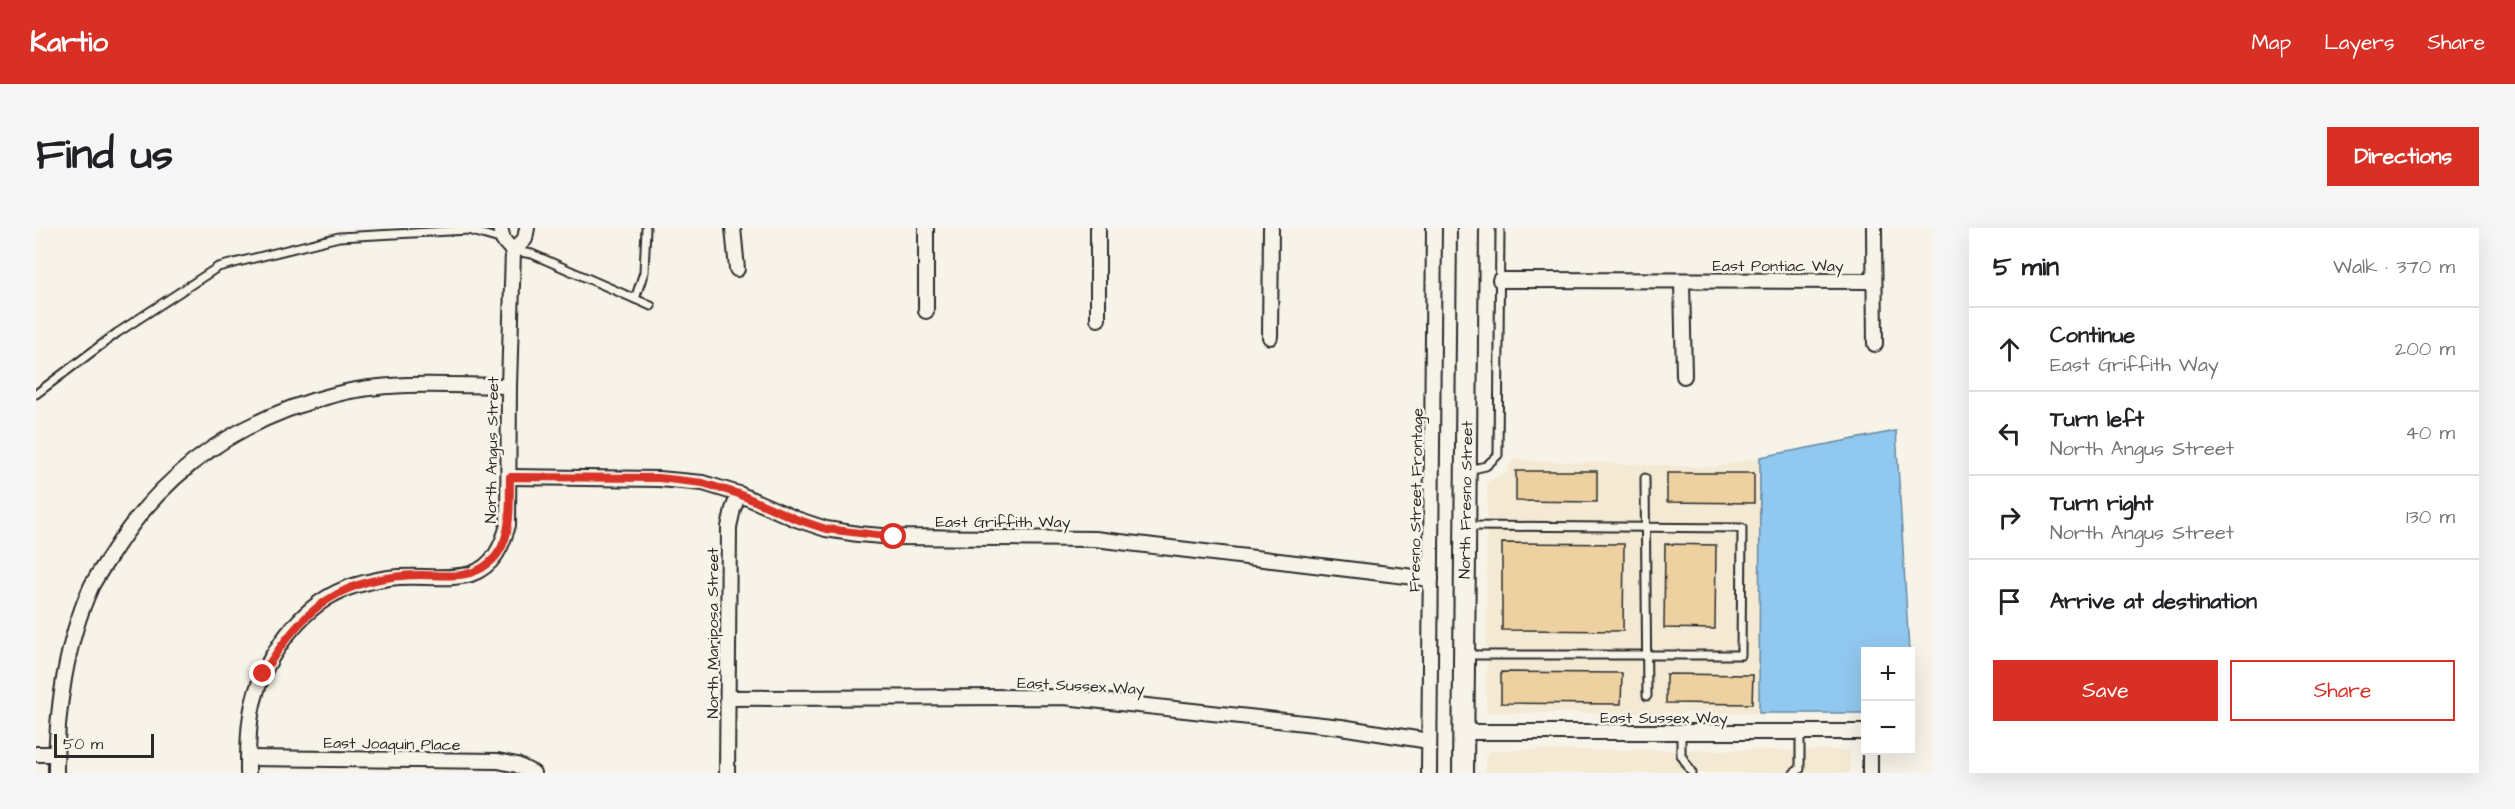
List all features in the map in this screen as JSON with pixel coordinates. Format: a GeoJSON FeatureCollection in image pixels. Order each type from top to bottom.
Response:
{"type":"FeatureCollection","features":[{"type":"Feature","properties":{"kind":"main road","name":"North Fresno Street"},"geometry":{"type":"LineString","coordinates":[[1463,773],[1468,228]]}},
{"type":"Feature","properties":{"kind":"street","name":"North Angus Street"},"geometry":{"type":"LineString","coordinates":[[248,773],[253,703],[263,674],[278,649],[305,616],[332,595],[363,584],[418,575],[457,576],[473,573],[490,562],[502,547],[508,525],[510,477],[509,386],[513,251],[525,239],[527,228]]}},
{"type":"Feature","properties":{"kind":"street"},"geometry":{"type":"LineString","coordinates":[[733,228],[737,269]]}},
{"type":"Feature","properties":{"kind":"street"},"geometry":{"type":"LineString","coordinates":[[926,228],[926,311]]}},
{"type":"Feature","properties":{"kind":"street"},"geometry":{"type":"LineString","coordinates":[[1098,228],[1098,319]]}},
{"type":"Feature","properties":{"kind":"street"},"geometry":{"type":"LineString","coordinates":[[1270,337],[1271,228]]}},
{"type":"Feature","properties":{"kind":"street","name":"Fresno Street Frontage"},"geometry":{"type":"LineString","coordinates":[[1429,773],[1434,228]]}},
{"type":"Feature","properties":{"kind":"street"},"geometry":{"type":"LineString","coordinates":[[1874,228],[1875,344]]}},
{"type":"Feature","properties":{"kind":"street"},"geometry":{"type":"LineString","coordinates":[[502,234],[513,251]]}},
{"type":"Feature","properties":{"kind":"street","name":"East Pontiac Way"},"geometry":{"type":"LineString","coordinates":[[1500,280],[1682,282],[1874,280]]}},
{"type":"Feature","properties":{"kind":"street"},"geometry":{"type":"LineString","coordinates":[[1682,282],[1684,376]]}},
{"type":"Feature","properties":{"kind":"street"},"geometry":{"type":"LineString","coordinates":[[56,773],[61,695],[72,643],[91,586],[122,538],[157,492],[198,457],[238,430],[282,411],[338,394],[395,386],[509,386]]}},
{"type":"Feature","properties":{"kind":"street","name":"East Griffith Way"},"geometry":{"type":"LineString","coordinates":[[510,477],[659,478],[703,483],[739,494],[796,519],[826,529],[858,534],[894,537],[1095,539],[1431,579]]}},
{"type":"Feature","properties":{"kind":"street","name":"North Mariposa Street"},"geometry":{"type":"LineString","coordinates":[[727,773],[729,527],[739,494]]}},
{"type":"Feature","properties":{"kind":"street","name":"East Sussex Way"},"geometry":{"type":"LineString","coordinates":[[729,698],[1064,697],[1341,727],[1429,741]]}},
{"type":"Feature","properties":{"kind":"street","name":"East Sussex Way"},"geometry":{"type":"LineString","coordinates":[[1463,732],[1861,732]]}},
{"type":"Feature","properties":{"kind":"street"},"geometry":{"type":"LineString","coordinates":[[36,754],[56,754]]}},
{"type":"Feature","properties":{"kind":"street"},"geometry":{"type":"LineString","coordinates":[[1870,755],[1870,773]]}},
{"type":"Feature","properties":{"kind":"street","name":"East Joaquin Place"},"geometry":{"type":"LineString","coordinates":[[248,758],[498,761],[517,765],[533,773]]}},
{"type":"Feature","properties":{"kind":"lane"},"geometry":{"type":"LineString","coordinates":[[635,299],[644,272],[646,228]]}},
{"type":"Feature","properties":{"kind":"lane"},"geometry":{"type":"LineString","coordinates":[[1465,470],[1486,466],[1498,455],[1500,228]]}},
{"type":"Feature","properties":{"kind":"lane"},"geometry":{"type":"LineString","coordinates":[[36,394],[117,333],[218,267],[339,237],[468,230],[502,234]]}},
{"type":"Feature","properties":{"kind":"lane"},"geometry":{"type":"LineString","coordinates":[[513,251],[532,254],[651,306]]}},
{"type":"Feature","properties":{"kind":"lane"},"geometry":{"type":"LineString","coordinates":[[1645,478],[1647,696]]}},
{"type":"Feature","properties":{"kind":"lane"},"geometry":{"type":"LineString","coordinates":[[1463,655],[1741,655],[1742,528],[1465,526]]}},
{"type":"Feature","properties":{"kind":"lane"},"geometry":{"type":"LineString","coordinates":[[1680,733],[1681,755],[1692,773]]}},
{"type":"Feature","properties":{"kind":"lane"},"geometry":{"type":"LineString","coordinates":[[1794,773],[1800,769],[1800,733]]}},
{"type":"Feature","properties":{"kind":"shaded area"},"geometry":{"type":"Polygon","coordinates":[[[1760,457],[1759,713],[1487,713],[1487,485],[1489,481],[1506,474],[1512,460],[1714,467],[1760,457]]]}},
{"type":"Feature","properties":{"kind":"shaded area"},"geometry":{"type":"Polygon","coordinates":[[[1492,750],[1850,750],[1850,773],[1485,773],[1485,757],[1492,750]]]}},
{"type":"Feature","properties":{"kind":"water"},"geometry":{"type":"Polygon","coordinates":[[[1896,431],[1909,647],[1861,647],[1861,713],[1759,713],[1760,457],[1896,431]]]}},
{"type":"Feature","properties":{"kind":"building"},"geometry":{"type":"Polygon","coordinates":[[[1516,471],[1597,471],[1597,502],[1516,501],[1516,471]]]}},
{"type":"Feature","properties":{"kind":"building"},"geometry":{"type":"Polygon","coordinates":[[[1667,473],[1754,473],[1754,503],[1667,502],[1667,473]]]}},
{"type":"Feature","properties":{"kind":"building"},"geometry":{"type":"Polygon","coordinates":[[[1502,543],[1624,544],[1623,631],[1502,630],[1502,543]]]}},
{"type":"Feature","properties":{"kind":"building"},"geometry":{"type":"Polygon","coordinates":[[[1665,544],[1716,545],[1715,629],[1664,628],[1665,544]]]}},
{"type":"Feature","properties":{"kind":"building"},"geometry":{"type":"Polygon","coordinates":[[[1501,672],[1622,673],[1621,704],[1501,703],[1501,672]]]}},
{"type":"Feature","properties":{"kind":"building"},"geometry":{"type":"Polygon","coordinates":[[[1666,674],[1753,675],[1752,704],[1666,703],[1666,674]]]}},
{"type":"Feature","properties":{"kind":"route"},"geometry":{"type":"LineString","coordinates":[[263,674],[293,629],[311,610],[332,595],[389,578],[418,575],[457,576],[473,573],[490,562],[502,547],[508,525],[510,477],[659,478],[703,483],[739,494],[796,519],[826,529],[894,537]]}}]}
